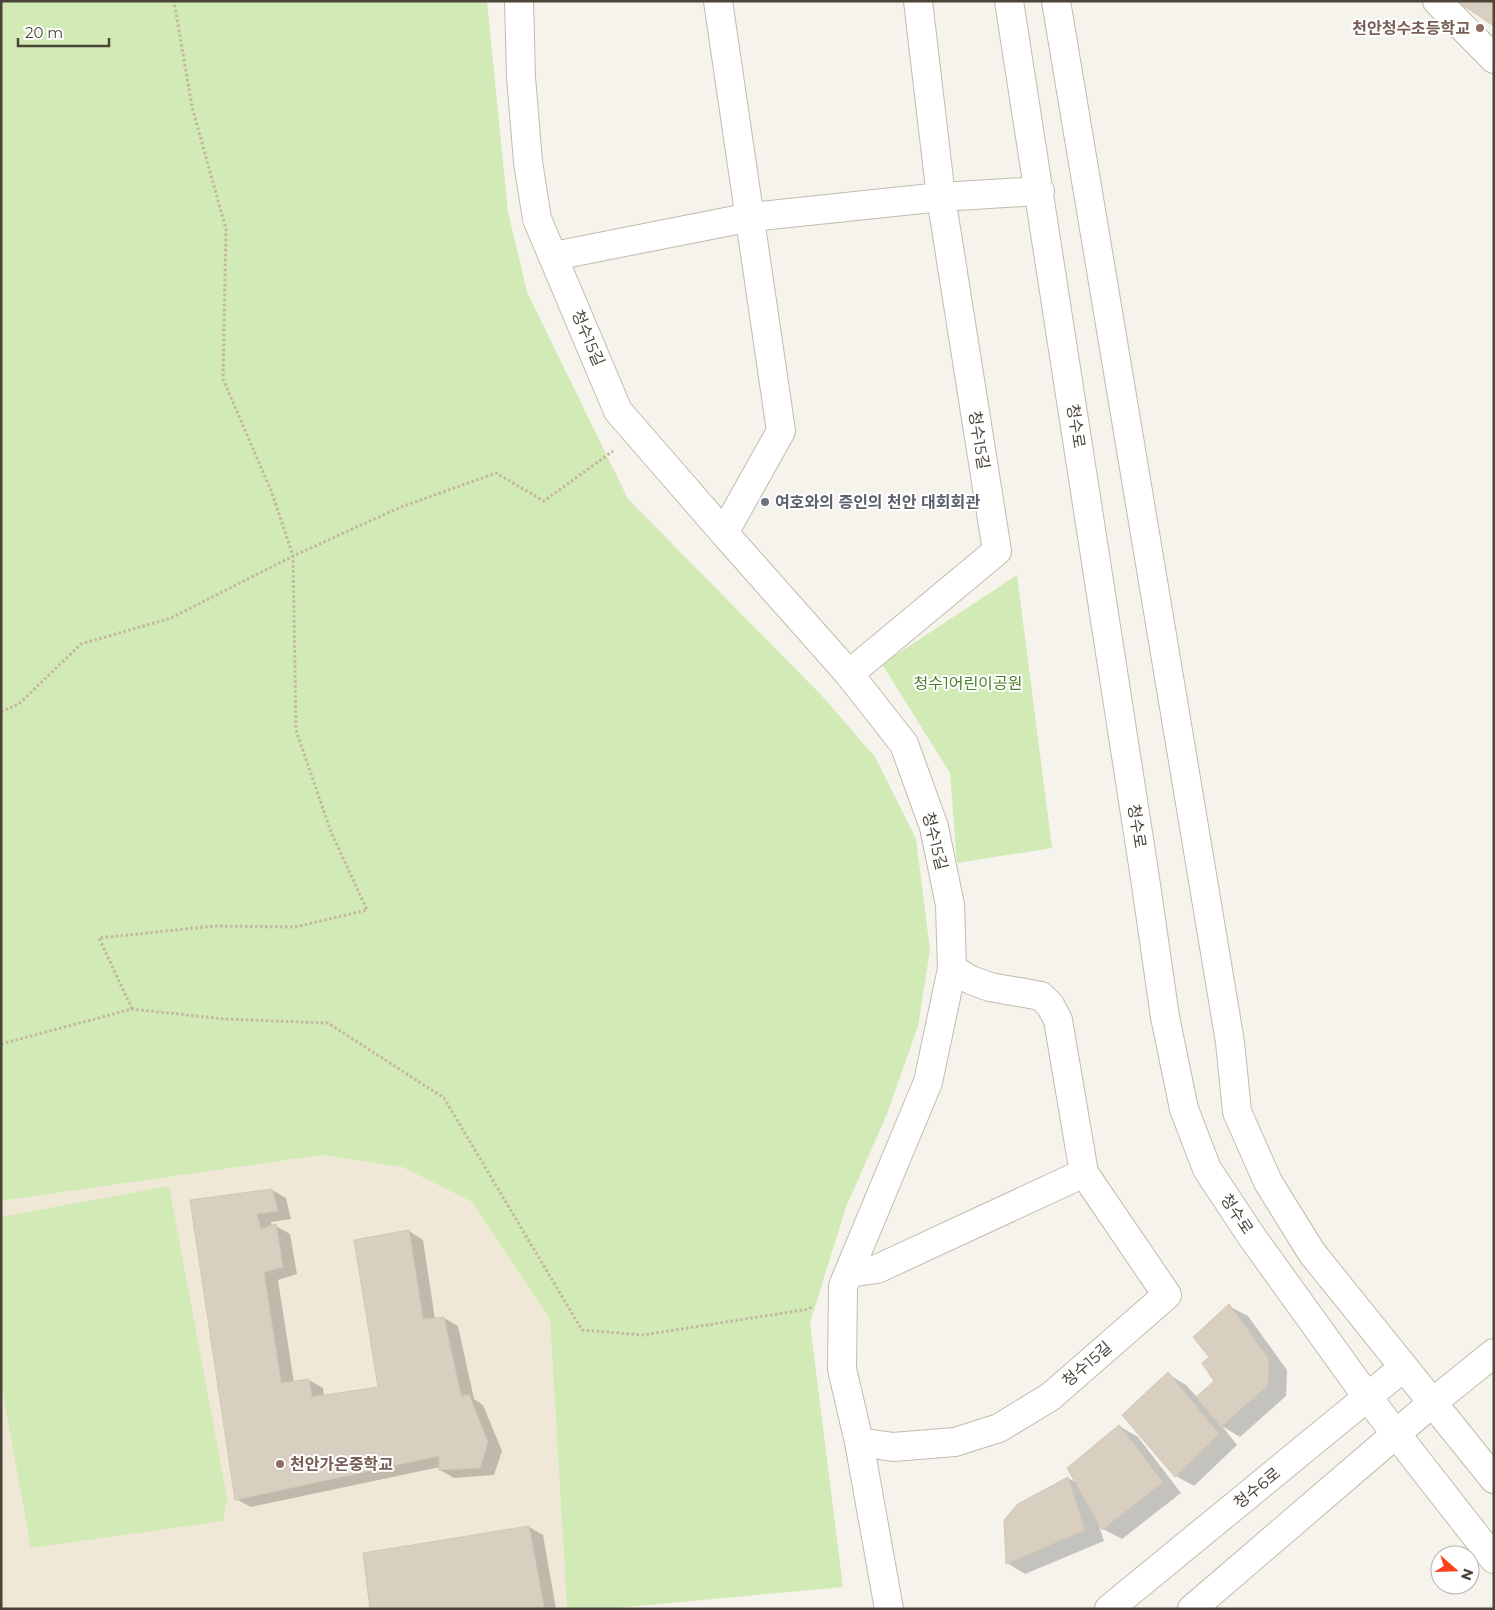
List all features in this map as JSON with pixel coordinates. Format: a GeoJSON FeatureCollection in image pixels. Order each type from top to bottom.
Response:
{"type":"FeatureCollection","features":[{"type":"Feature","properties":{"kind":"street","name":"청수15길"},"geometry":{"type":"LineString","coordinates":[[520,1],[521,77],[528,162],[537,219],[618,411],[849,674],[904,744],[934,827],[950,905],[952,969],[928,1082],[843,1286],[842,1369],[859,1442],[889,1609]]}},
{"type":"Feature","properties":{"kind":"street"},"geometry":{"type":"LineString","coordinates":[[718,1],[781,431],[724,532]]}},
{"type":"Feature","properties":{"kind":"street","name":"청수15길"},"geometry":{"type":"LineString","coordinates":[[849,674],[997,551],[942,197],[918,1]]}},
{"type":"Feature","properties":{"kind":"street","name":"청수로"},"geometry":{"type":"LineString","coordinates":[[1010,1],[1165,1017],[1184,1109],[1207,1169],[1252,1237],[1368,1398],[1494,1559]]}},
{"type":"Feature","properties":{"kind":"street"},"geometry":{"type":"LineString","coordinates":[[1056,1],[1230,1042],[1237,1112],[1268,1182],[1312,1253],[1494,1480]]}},
{"type":"Feature","properties":{"kind":"street"},"geometry":{"type":"LineString","coordinates":[[1437,1],[1494,59]]}},
{"type":"Feature","properties":{"kind":"street"},"geometry":{"type":"LineString","coordinates":[[554,256],[751,217],[942,197],[1040,191]]}},
{"type":"Feature","properties":{"kind":"street","name":"청수15길"},"geometry":{"type":"LineString","coordinates":[[859,1442],[893,1447],[955,1442],[998,1428],[1050,1397],[1167,1295],[1084,1173],[1058,1020],[1050,1005],[1041,996],[990,987],[971,980],[952,969]]}},
{"type":"Feature","properties":{"kind":"street"},"geometry":{"type":"LineString","coordinates":[[849,1273],[877,1269],[1084,1173]]}},
{"type":"Feature","properties":{"kind":"street"},"geometry":{"type":"LineString","coordinates":[[1404,1367],[1436,1376],[1486,1359]]}},
{"type":"Feature","properties":{"kind":"street"},"geometry":{"type":"LineString","coordinates":[[1193,1609],[1432,1403],[1486,1359]]}},
{"type":"Feature","properties":{"kind":"street","name":"청수6로"},"geometry":{"type":"LineString","coordinates":[[1109,1609],[1404,1367]]}},
{"type":"Feature","properties":{"kind":"path"},"geometry":{"type":"LineString","coordinates":[[132,1009],[99,938],[214,926],[295,927],[367,910],[331,832],[296,730],[293,556],[272,492],[223,379],[226,229],[192,107],[174,1]]}},
{"type":"Feature","properties":{"kind":"path"},"geometry":{"type":"LineString","coordinates":[[1,712],[19,704],[81,644],[171,618],[293,556],[401,507],[496,473],[544,501],[620,445]]}},
{"type":"Feature","properties":{"kind":"path"},"geometry":{"type":"LineString","coordinates":[[1,1044],[132,1009],[224,1019],[328,1023],[444,1098],[582,1330],[643,1335],[809,1309],[815,1303]]}},
{"type":"Feature","properties":{"kind":"shaded area","name":"천안가온중학교"},"geometry":{"type":"Polygon","coordinates":[[[323,1155],[402,1167],[472,1202],[550,1319],[567,1609],[1,1609],[1,1201],[323,1155]]]}},
{"type":"Feature","properties":{"kind":"green space"},"geometry":{"type":"Polygon","coordinates":[[[1,1],[487,1],[508,212],[527,292],[628,499],[824,698],[875,757],[916,839],[930,950],[918,1026],[887,1114],[846,1207],[810,1323],[843,1587],[607,1609],[567,1609],[550,1319],[472,1202],[402,1167],[323,1155],[1,1201],[1,1]]]}},
{"type":"Feature","properties":{"kind":"green space","name":"청수1어린이공원"},"geometry":{"type":"Polygon","coordinates":[[[1017,575],[1052,848],[957,863],[950,773],[882,664],[1017,575]]]}},
{"type":"Feature","properties":{"kind":"green space"},"geometry":{"type":"Polygon","coordinates":[[[169,1186],[227,1498],[223,1521],[31,1548],[1,1383],[1,1217],[169,1186]]]}},
{"type":"Feature","properties":{"kind":"building"},"geometry":{"type":"Polygon","coordinates":[[[1456,1],[1494,1],[1494,26],[1456,1]]]}},
{"type":"Feature","properties":{"kind":"building"},"geometry":{"type":"Polygon","coordinates":[[[272,1189],[278,1211],[257,1214],[261,1229],[276,1224],[283,1267],[264,1272],[281,1383],[309,1379],[312,1397],[378,1387],[354,1240],[409,1230],[423,1319],[444,1317],[461,1396],[469,1395],[488,1442],[480,1468],[439,1470],[439,1456],[235,1500],[190,1200],[272,1189]]]}},
{"type":"Feature","properties":{"kind":"building"},"geometry":{"type":"Polygon","coordinates":[[[1229,1304],[1269,1359],[1268,1385],[1221,1427],[1196,1397],[1214,1381],[1202,1363],[1209,1357],[1193,1337],[1229,1304]]]}},
{"type":"Feature","properties":{"kind":"building"},"geometry":{"type":"Polygon","coordinates":[[[1168,1372],[1219,1434],[1175,1477],[1122,1415],[1168,1372]]]}},
{"type":"Feature","properties":{"kind":"building"},"geometry":{"type":"Polygon","coordinates":[[[1119,1425],[1163,1482],[1102,1530],[1067,1468],[1119,1425]]]}},
{"type":"Feature","properties":{"kind":"building"},"geometry":{"type":"Polygon","coordinates":[[[1068,1477],[1085,1530],[1006,1564],[1004,1520],[1018,1504],[1068,1477]]]}},
{"type":"Feature","properties":{"kind":"building"},"geometry":{"type":"Polygon","coordinates":[[[529,1526],[544,1607],[531,1609],[370,1609],[363,1553],[529,1526]]]}},
{"type":"Feature","properties":{"kind":"place","name":"천안청수초등학교"},"geometry":{"type":"Point","coordinates":[1480,28]}},
{"type":"Feature","properties":{"kind":"place","name":"여호와의 증인의 천안 대회회관"},"geometry":{"type":"Point","coordinates":[765,502]}},
{"type":"Feature","properties":{"kind":"place","name":"천안가온중학교"},"geometry":{"type":"Point","coordinates":[280,1464]}}]}
